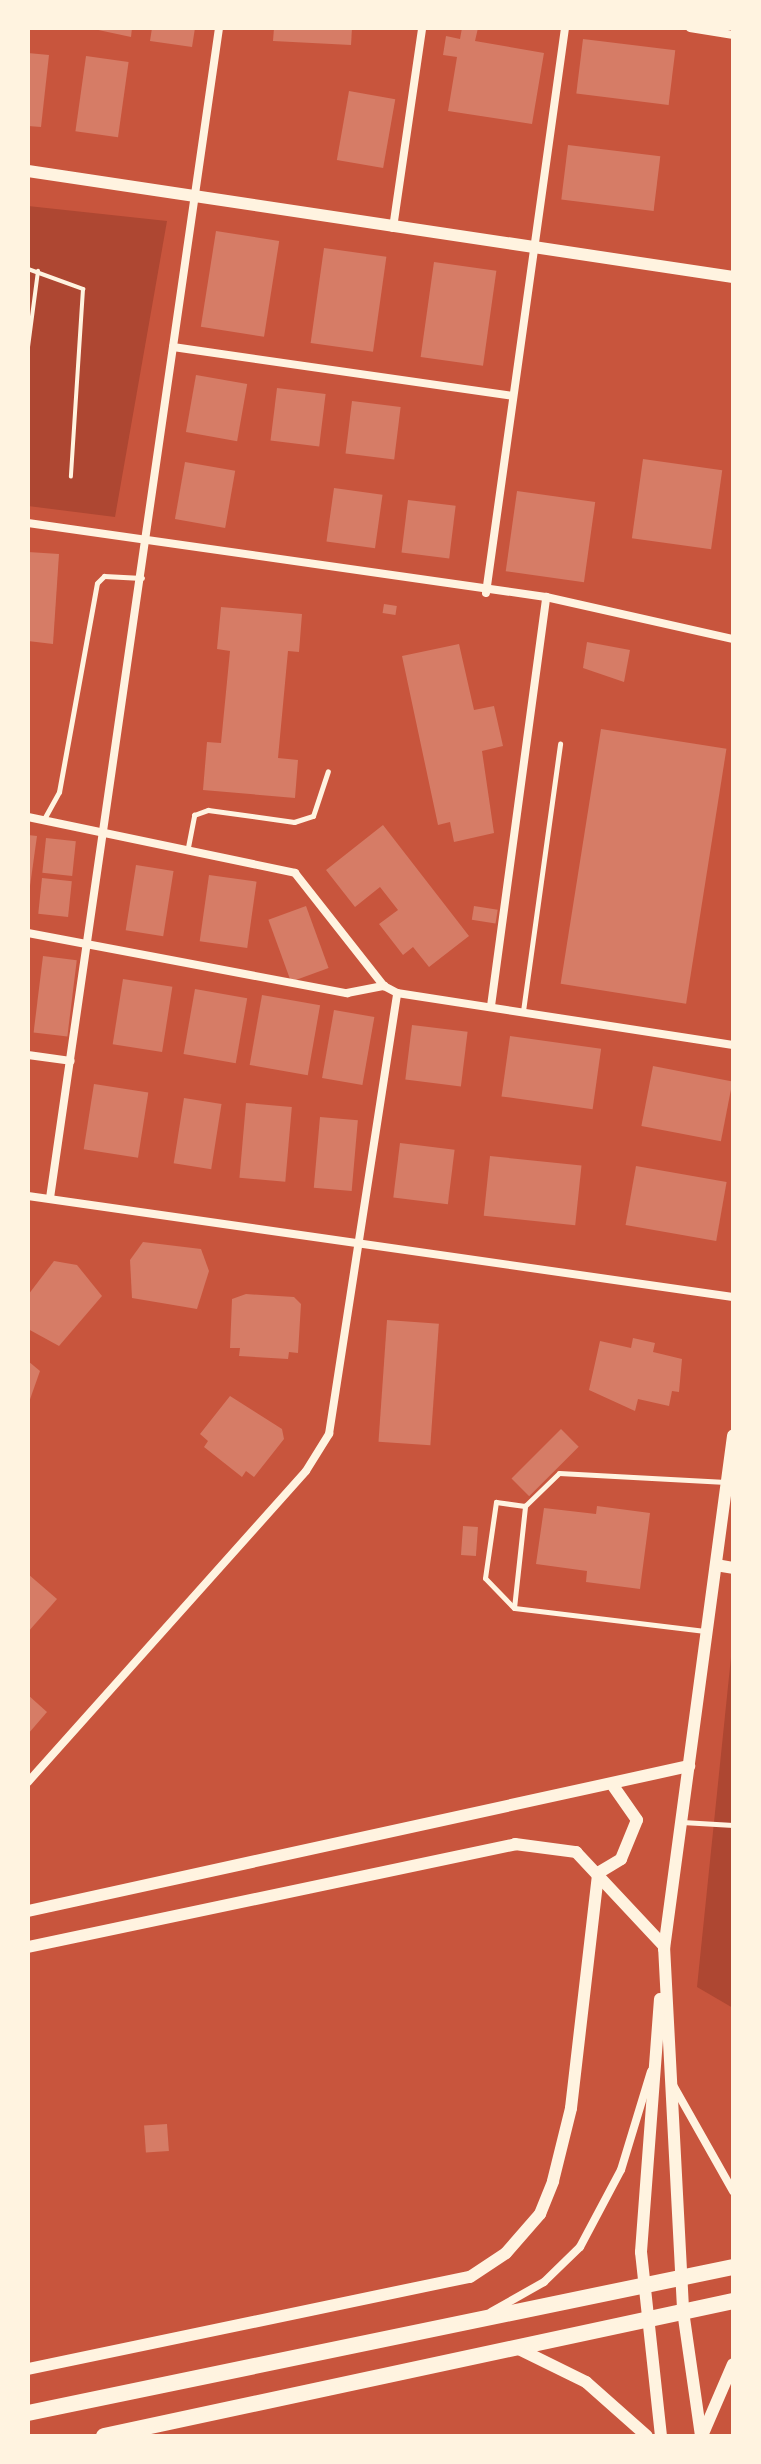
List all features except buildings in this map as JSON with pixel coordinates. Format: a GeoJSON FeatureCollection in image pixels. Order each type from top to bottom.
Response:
{"type":"FeatureCollection","features":[{"type":"Feature","properties":{"kind":"highway"},"geometry":{"type":"LineString","coordinates":[[28,2413],[733,2267]]}},
{"type":"Feature","properties":{"kind":"highway"},"geometry":{"type":"LineString","coordinates":[[104,2436],[733,2301]]}},
{"type":"Feature","properties":{"kind":"street"},"geometry":{"type":"LineString","coordinates":[[50,1198],[142,578],[190,196],[219,28]]}},
{"type":"Feature","properties":{"kind":"street"},"geometry":{"type":"LineString","coordinates":[[393,228],[422,28]]}},
{"type":"Feature","properties":{"kind":"street"},"geometry":{"type":"LineString","coordinates":[[486,593],[511,396],[565,28]]}},
{"type":"Feature","properties":{"kind":"street"},"geometry":{"type":"LineString","coordinates":[[690,28],[733,35]]}},
{"type":"Feature","properties":{"kind":"street"},"geometry":{"type":"LineString","coordinates":[[28,171],[733,277]]}},
{"type":"Feature","properties":{"kind":"street"},"geometry":{"type":"LineString","coordinates":[[173,347],[511,396]]}},
{"type":"Feature","properties":{"kind":"street"},"geometry":{"type":"LineString","coordinates":[[28,523],[147,538],[486,593],[546,597],[733,639]]}},
{"type":"Feature","properties":{"kind":"street"},"geometry":{"type":"LineString","coordinates":[[491,1006],[546,597]]}},
{"type":"Feature","properties":{"kind":"street"},"geometry":{"type":"LineString","coordinates":[[28,817],[106,829],[295,873],[384,986],[397,993],[733,1045]]}},
{"type":"Feature","properties":{"kind":"street"},"geometry":{"type":"LineString","coordinates":[[28,933],[88,941],[347,993],[384,986]]}},
{"type":"Feature","properties":{"kind":"street"},"geometry":{"type":"LineString","coordinates":[[28,1782],[306,1471],[329,1434],[361,1245],[397,993]]}},
{"type":"Feature","properties":{"kind":"street"},"geometry":{"type":"LineString","coordinates":[[28,1055],[71,1061]]}},
{"type":"Feature","properties":{"kind":"street"},"geometry":{"type":"LineString","coordinates":[[28,1206],[32,1197],[50,1198],[733,1297]]}},
{"type":"Feature","properties":{"kind":"street"},"geometry":{"type":"LineString","coordinates":[[661,2436],[652,2319],[641,2252],[664,1946],[733,1436]]}},
{"type":"Feature","properties":{"kind":"street"},"geometry":{"type":"LineString","coordinates":[[716,1565],[733,1568]]}},
{"type":"Feature","properties":{"kind":"street"},"geometry":{"type":"LineString","coordinates":[[28,1911],[614,1787],[689,1766]]}},
{"type":"Feature","properties":{"kind":"street"},"geometry":{"type":"LineString","coordinates":[[598,1873],[621,1859],[637,1820],[614,1787]]}},
{"type":"Feature","properties":{"kind":"street"},"geometry":{"type":"LineString","coordinates":[[28,1947],[515,1844],[576,1852],[664,1946],[680,2277],[701,2436]]}},
{"type":"Feature","properties":{"kind":"street"},"geometry":{"type":"LineString","coordinates":[[28,2369],[470,2277],[506,2253],[540,2214],[557,2167],[571,2108],[598,1873]]}},
{"type":"Feature","properties":{"kind":"street"},"geometry":{"type":"LineString","coordinates":[[477,2319],[544,2282],[580,2247],[621,2170],[656,2055]]}},
{"type":"Feature","properties":{"kind":"street"},"geometry":{"type":"LineString","coordinates":[[670,2079],[733,2191]]}},
{"type":"Feature","properties":{"kind":"street"},"geometry":{"type":"LineString","coordinates":[[519,2349],[586,2382],[647,2436]]}},
{"type":"Feature","properties":{"kind":"street"},"geometry":{"type":"LineString","coordinates":[[701,2436],[733,2364]]}},
{"type":"Feature","properties":{"kind":"lane"},"geometry":{"type":"LineString","coordinates":[[44,819],[59,792],[97,583],[104,576],[142,578]]}},
{"type":"Feature","properties":{"kind":"lane"},"geometry":{"type":"LineString","coordinates":[[523,1011],[560,744]]}},
{"type":"Feature","properties":{"kind":"lane"},"geometry":{"type":"LineString","coordinates":[[188,847],[194,815],[208,810],[294,822],[313,816],[328,771]]}},
{"type":"Feature","properties":{"kind":"lane"},"geometry":{"type":"LineString","coordinates":[[514,1608],[525,1506],[559,1473],[727,1482]]}},
{"type":"Feature","properties":{"kind":"lane"},"geometry":{"type":"LineString","coordinates":[[525,1506],[496,1502],[485,1578],[514,1608],[708,1631]]}},
{"type":"Feature","properties":{"kind":"lane"},"geometry":{"type":"LineString","coordinates":[[681,1822],[733,1825]]}},
{"type":"Feature","properties":{"kind":"path"},"geometry":{"type":"LineString","coordinates":[[28,269],[83,289],[71,477]]}},
{"type":"Feature","properties":{"kind":"path"},"geometry":{"type":"LineString","coordinates":[[28,347],[31,300],[38,271]]}},
{"type":"Feature","properties":{"kind":"shaded area"},"geometry":{"type":"Polygon","coordinates":[[[28,206],[167,221],[115,517],[28,506],[28,206]]]}},
{"type":"Feature","properties":{"kind":"shaded area"},"geometry":{"type":"Polygon","coordinates":[[[733,1638],[733,2008],[697,1987],[733,1638]]]}}]}
